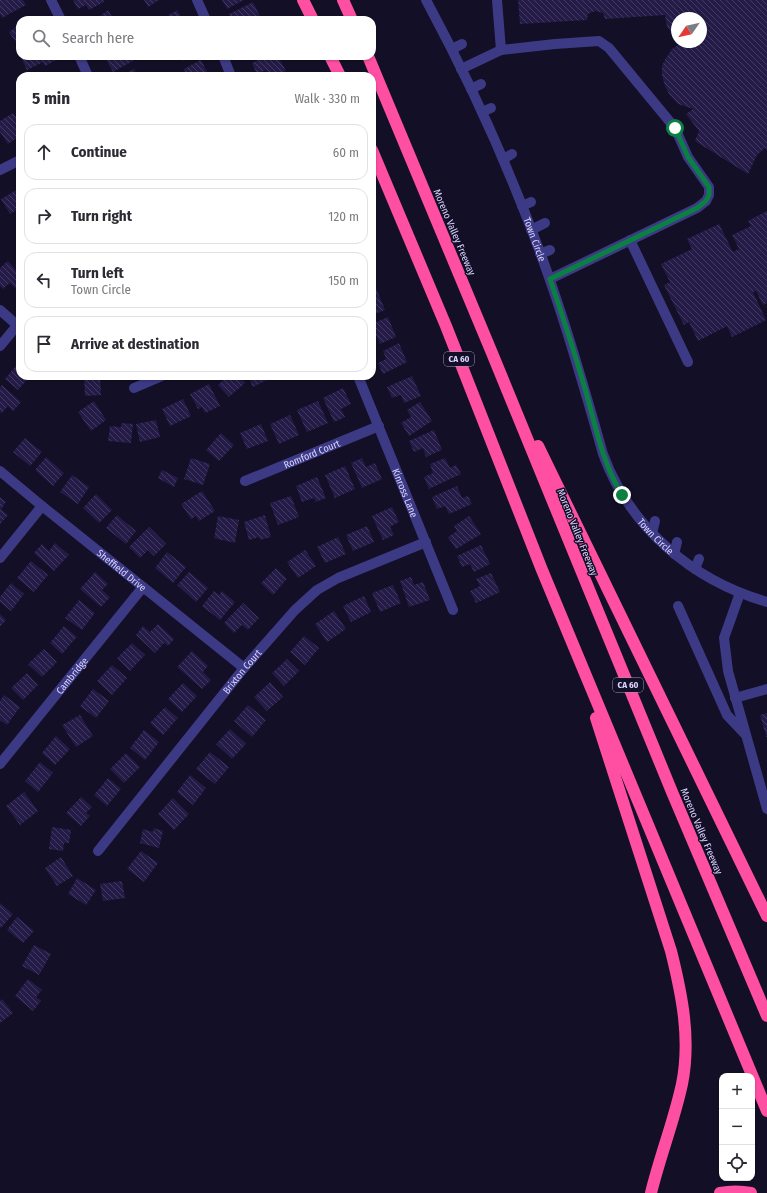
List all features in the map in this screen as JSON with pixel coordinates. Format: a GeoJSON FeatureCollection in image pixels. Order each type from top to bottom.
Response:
{"type":"FeatureCollection","features":[{"type":"Feature","properties":{"kind":"highway"},"geometry":{"type":"LineString","coordinates":[[304,0],[311,16]]}},
{"type":"Feature","properties":{"kind":"highway"},"geometry":{"type":"LineString","coordinates":[[344,0],[350,16]]}},
{"type":"Feature","properties":{"kind":"highway"},"geometry":{"type":"LineString","coordinates":[[332,60],[338,72]]}},
{"type":"Feature","properties":{"kind":"highway","name":"Moreno Valley Freeway"},"geometry":{"type":"LineString","coordinates":[[370,60],[375,72]]}},
{"type":"Feature","properties":{"kind":"highway","name":"Moreno Valley Freeway"},"geometry":{"type":"LineString","coordinates":[[376,75],[672,792],[767,1016]]}},
{"type":"Feature","properties":{"kind":"highway","name":"CA 60"},"geometry":{"type":"LineString","coordinates":[[376,160],[446,326],[542,570],[767,1111]]}},
{"type":"Feature","properties":{"kind":"highway"},"geometry":{"type":"LineString","coordinates":[[492,353],[612,595],[767,916]]}},
{"type":"Feature","properties":{"kind":"highway"},"geometry":{"type":"LineString","coordinates":[[542,570],[597,719],[678,977],[686,1036],[682,1083],[651,1193]]}},
{"type":"Feature","properties":{"kind":"highway"},"geometry":{"type":"LineString","coordinates":[[720,1193],[735,1191],[751,1193]]}},
{"type":"Feature","properties":{"kind":"street"},"geometry":{"type":"LineString","coordinates":[[51,0],[59,16]]}},
{"type":"Feature","properties":{"kind":"street"},"geometry":{"type":"LineString","coordinates":[[197,0],[204,16]]}},
{"type":"Feature","properties":{"kind":"street"},"geometry":{"type":"LineString","coordinates":[[497,0],[502,50]]}},
{"type":"Feature","properties":{"kind":"street","name":"Town Circle"},"geometry":{"type":"LineString","coordinates":[[430,1],[445,24],[452,49],[461,69],[471,89],[486,110],[492,135],[503,159],[517,180],[527,204],[531,230],[545,252],[550,279],[608,466],[617,487],[631,508],[652,534],[674,554],[695,570],[720,584],[740,593],[767,602]]}},
{"type":"Feature","properties":{"kind":"street"},"geometry":{"type":"LineString","coordinates":[[461,69],[502,50],[599,41],[607,46],[675,128],[688,157],[709,187],[709,195],[706,201],[697,208],[550,279]]}},
{"type":"Feature","properties":{"kind":"street"},"geometry":{"type":"LineString","coordinates":[[452,49],[462,44]]}},
{"type":"Feature","properties":{"kind":"street"},"geometry":{"type":"LineString","coordinates":[[80,60],[86,72]]}},
{"type":"Feature","properties":{"kind":"street"},"geometry":{"type":"LineString","coordinates":[[224,60],[229,72]]}},
{"type":"Feature","properties":{"kind":"street"},"geometry":{"type":"LineString","coordinates":[[471,89],[481,84]]}},
{"type":"Feature","properties":{"kind":"street"},"geometry":{"type":"LineString","coordinates":[[492,135],[502,131]]}},
{"type":"Feature","properties":{"kind":"street"},"geometry":{"type":"LineString","coordinates":[[503,159],[512,154]]}},
{"type":"Feature","properties":{"kind":"street"},"geometry":{"type":"LineString","coordinates":[[0,170],[16,162]]}},
{"type":"Feature","properties":{"kind":"street"},"geometry":{"type":"LineString","coordinates":[[531,230],[545,223]]}},
{"type":"Feature","properties":{"kind":"street"},"geometry":{"type":"LineString","coordinates":[[630,240],[688,362]]}},
{"type":"Feature","properties":{"kind":"street"},"geometry":{"type":"LineString","coordinates":[[0,310],[16,321]]}},
{"type":"Feature","properties":{"kind":"street"},"geometry":{"type":"LineString","coordinates":[[0,346],[16,327]]}},
{"type":"Feature","properties":{"kind":"street"},"geometry":{"type":"LineString","coordinates":[[134,388],[153,380]]}},
{"type":"Feature","properties":{"kind":"street","name":"Kinross Lane"},"geometry":{"type":"LineString","coordinates":[[360,380],[453,610]]}},
{"type":"Feature","properties":{"kind":"street","name":"Romford Court"},"geometry":{"type":"LineString","coordinates":[[245,481],[379,426]]}},
{"type":"Feature","properties":{"kind":"street","name":"Sheffield Drive"},"geometry":{"type":"LineString","coordinates":[[0,472],[244,668]]}},
{"type":"Feature","properties":{"kind":"street"},"geometry":{"type":"LineString","coordinates":[[631,508],[635,496]]}},
{"type":"Feature","properties":{"kind":"street"},"geometry":{"type":"LineString","coordinates":[[0,558],[42,506]]}},
{"type":"Feature","properties":{"kind":"street"},"geometry":{"type":"LineString","coordinates":[[652,534],[655,521]]}},
{"type":"Feature","properties":{"kind":"street","name":"Brixton Court"},"geometry":{"type":"LineString","coordinates":[[98,851],[244,668],[295,610],[317,590],[338,578],[426,542]]}},
{"type":"Feature","properties":{"kind":"street"},"geometry":{"type":"LineString","coordinates":[[674,554],[677,542]]}},
{"type":"Feature","properties":{"kind":"street"},"geometry":{"type":"LineString","coordinates":[[695,570],[699,559]]}},
{"type":"Feature","properties":{"kind":"street"},"geometry":{"type":"LineString","coordinates":[[720,584],[724,574]]}},
{"type":"Feature","properties":{"kind":"street","name":"Cambridge"},"geometry":{"type":"LineString","coordinates":[[0,764],[143,587]]}},
{"type":"Feature","properties":{"kind":"street"},"geometry":{"type":"LineString","coordinates":[[740,593],[724,638],[728,671],[767,809]]}},
{"type":"Feature","properties":{"kind":"street"},"geometry":{"type":"LineString","coordinates":[[678,606],[727,715],[746,734]]}},
{"type":"Feature","properties":{"kind":"street"},"geometry":{"type":"LineString","coordinates":[[735,698],[767,689]]}},
{"type":"Feature","properties":{"kind":"building"},"geometry":{"type":"Polygon","coordinates":[[[0,0],[23,0],[26,5],[2,18],[0,14],[0,0]]]}},
{"type":"Feature","properties":{"kind":"building"},"geometry":{"type":"Polygon","coordinates":[[[73,0],[103,0],[104,2],[89,10],[86,5],[78,9],[73,0]]]}},
{"type":"Feature","properties":{"kind":"building"},"geometry":{"type":"Polygon","coordinates":[[[144,0],[159,0],[148,7],[144,0]]]}},
{"type":"Feature","properties":{"kind":"building"},"geometry":{"type":"Polygon","coordinates":[[[222,0],[244,0],[227,9],[222,0]]]}},
{"type":"Feature","properties":{"kind":"building"},"geometry":{"type":"Polygon","coordinates":[[[518,0],[767,0],[767,150],[765,148],[757,155],[748,174],[695,141],[699,131],[686,114],[693,109],[678,104],[669,94],[665,86],[662,75],[662,66],[672,49],[707,48],[707,12],[671,12],[671,32],[667,27],[665,15],[605,19],[603,13],[595,11],[588,14],[587,20],[520,24],[518,0]]]}},
{"type":"Feature","properties":{"kind":"building"},"geometry":{"type":"Polygon","coordinates":[[[253,2],[260,16],[230,16],[229,14],[253,2]]]}},
{"type":"Feature","properties":{"kind":"building"},"geometry":{"type":"Polygon","coordinates":[[[108,10],[112,16],[100,16],[108,10]]]}},
{"type":"Feature","properties":{"kind":"building"},"geometry":{"type":"Polygon","coordinates":[[[177,10],[181,16],[167,16],[177,10]]]}},
{"type":"Feature","properties":{"kind":"building"},"geometry":{"type":"Polygon","coordinates":[[[16,27],[16,42],[9,32],[16,27]]]}},
{"type":"Feature","properties":{"kind":"building"},"geometry":{"type":"Polygon","coordinates":[[[22,60],[56,60],[45,66],[43,62],[27,70],[22,60]]]}},
{"type":"Feature","properties":{"kind":"building"},"geometry":{"type":"Polygon","coordinates":[[[106,60],[133,60],[133,61],[113,72],[106,60]]]}},
{"type":"Feature","properties":{"kind":"building"},"geometry":{"type":"Polygon","coordinates":[[[201,60],[207,72],[185,72],[184,69],[201,60]]]}},
{"type":"Feature","properties":{"kind":"building"},"geometry":{"type":"Polygon","coordinates":[[[258,60],[280,60],[286,71],[267,72],[266,70],[256,72],[252,63],[258,60]]]}},
{"type":"Feature","properties":{"kind":"building"},"geometry":{"type":"Polygon","coordinates":[[[134,69],[136,72],[128,72],[134,69]]]}},
{"type":"Feature","properties":{"kind":"building"},"geometry":{"type":"Polygon","coordinates":[[[13,113],[16,117],[16,139],[8,144],[0,132],[0,121],[13,113]]]}},
{"type":"Feature","properties":{"kind":"building"},"geometry":{"type":"Polygon","coordinates":[[[16,190],[16,210],[10,214],[1,199],[16,190]]]}},
{"type":"Feature","properties":{"kind":"building"},"geometry":{"type":"Polygon","coordinates":[[[767,211],[767,303],[763,305],[756,291],[753,292],[766,320],[732,337],[727,326],[698,341],[689,322],[684,325],[664,285],[670,282],[661,264],[692,249],[687,239],[719,224],[733,252],[739,249],[732,235],[751,226],[748,221],[767,211]]]}},
{"type":"Feature","properties":{"kind":"building"},"geometry":{"type":"Polygon","coordinates":[[[8,261],[16,270],[16,289],[10,283],[3,289],[0,286],[0,268],[8,261]]]}},
{"type":"Feature","properties":{"kind":"building"},"geometry":{"type":"Polygon","coordinates":[[[376,288],[385,310],[376,313],[376,288]]]}},
{"type":"Feature","properties":{"kind":"building"},"geometry":{"type":"Polygon","coordinates":[[[388,317],[396,337],[380,344],[376,335],[376,322],[388,317]]]}},
{"type":"Feature","properties":{"kind":"building"},"geometry":{"type":"Polygon","coordinates":[[[399,343],[407,362],[383,374],[378,363],[386,359],[383,351],[399,343]]]}},
{"type":"Feature","properties":{"kind":"building"},"geometry":{"type":"Polygon","coordinates":[[[16,366],[16,380],[27,380],[18,390],[5,379],[16,366]]]}},
{"type":"Feature","properties":{"kind":"building"},"geometry":{"type":"Polygon","coordinates":[[[412,376],[421,396],[404,403],[401,395],[392,398],[387,387],[412,376]]]}},
{"type":"Feature","properties":{"kind":"building"},"geometry":{"type":"Polygon","coordinates":[[[84,380],[100,380],[101,395],[85,396],[84,380]]]}},
{"type":"Feature","properties":{"kind":"building"},"geometry":{"type":"Polygon","coordinates":[[[224,380],[242,380],[245,383],[229,397],[218,385],[224,380]]]}},
{"type":"Feature","properties":{"kind":"building"},"geometry":{"type":"Polygon","coordinates":[[[250,380],[267,380],[253,387],[250,380]]]}},
{"type":"Feature","properties":{"kind":"building"},"geometry":{"type":"Polygon","coordinates":[[[209,384],[220,406],[205,413],[202,407],[198,409],[190,394],[209,384]]]}},
{"type":"Feature","properties":{"kind":"building"},"geometry":{"type":"Polygon","coordinates":[[[2,385],[21,402],[13,411],[8,406],[2,413],[0,412],[0,387],[2,385]]]}},
{"type":"Feature","properties":{"kind":"building"},"geometry":{"type":"Polygon","coordinates":[[[343,388],[351,404],[341,409],[345,417],[334,422],[323,398],[343,388]]]}},
{"type":"Feature","properties":{"kind":"building"},"geometry":{"type":"Polygon","coordinates":[[[183,399],[191,416],[170,426],[162,409],[183,399]]]}},
{"type":"Feature","properties":{"kind":"building"},"geometry":{"type":"Polygon","coordinates":[[[94,401],[106,420],[91,431],[78,412],[94,401]]]}},
{"type":"Feature","properties":{"kind":"building"},"geometry":{"type":"Polygon","coordinates":[[[318,401],[328,423],[307,432],[297,410],[318,401]]]}},
{"type":"Feature","properties":{"kind":"building"},"geometry":{"type":"Polygon","coordinates":[[[420,402],[432,421],[409,436],[401,423],[411,417],[407,410],[420,402]]]}},
{"type":"Feature","properties":{"kind":"building"},"geometry":{"type":"Polygon","coordinates":[[[290,415],[299,435],[279,444],[270,424],[290,415]]]}},
{"type":"Feature","properties":{"kind":"building"},"geometry":{"type":"Polygon","coordinates":[[[156,420],[160,437],[140,442],[136,424],[156,420]]]}},
{"type":"Feature","properties":{"kind":"building"},"geometry":{"type":"Polygon","coordinates":[[[121,423],[133,424],[131,443],[108,441],[110,426],[121,427],[121,423]]]}},
{"type":"Feature","properties":{"kind":"building"},"geometry":{"type":"Polygon","coordinates":[[[261,424],[268,441],[247,449],[240,433],[261,424]]]}},
{"type":"Feature","properties":{"kind":"building"},"geometry":{"type":"Polygon","coordinates":[[[434,430],[442,450],[426,457],[423,448],[414,452],[409,441],[434,430]]]}},
{"type":"Feature","properties":{"kind":"building"},"geometry":{"type":"Polygon","coordinates":[[[221,433],[234,445],[219,461],[206,450],[221,433]]]}},
{"type":"Feature","properties":{"kind":"building"},"geometry":{"type":"Polygon","coordinates":[[[25,438],[42,452],[30,466],[13,452],[25,438]]]}},
{"type":"Feature","properties":{"kind":"building"},"geometry":{"type":"Polygon","coordinates":[[[46,457],[64,473],[53,486],[35,470],[46,457]]]}},
{"type":"Feature","properties":{"kind":"building"},"geometry":{"type":"Polygon","coordinates":[[[191,458],[210,464],[203,485],[184,479],[191,458]]]}},
{"type":"Feature","properties":{"kind":"building"},"geometry":{"type":"Polygon","coordinates":[[[362,458],[366,467],[375,463],[382,479],[362,488],[351,463],[362,458]]]}},
{"type":"Feature","properties":{"kind":"building"},"geometry":{"type":"Polygon","coordinates":[[[445,458],[450,468],[456,465],[461,474],[429,489],[424,477],[433,473],[430,464],[445,458]]]}},
{"type":"Feature","properties":{"kind":"building"},"geometry":{"type":"Polygon","coordinates":[[[345,466],[355,489],[335,498],[325,475],[345,466]]]}},
{"type":"Feature","properties":{"kind":"building"},"geometry":{"type":"Polygon","coordinates":[[[162,470],[178,478],[174,487],[158,478],[162,470]]]}},
{"type":"Feature","properties":{"kind":"building"},"geometry":{"type":"Polygon","coordinates":[[[72,475],[89,487],[78,504],[60,492],[72,475]]]}},
{"type":"Feature","properties":{"kind":"building"},"geometry":{"type":"Polygon","coordinates":[[[317,477],[326,498],[316,502],[314,498],[302,502],[296,486],[317,477]]]}},
{"type":"Feature","properties":{"kind":"building"},"geometry":{"type":"Polygon","coordinates":[[[457,486],[462,498],[468,496],[472,504],[449,514],[445,506],[437,509],[432,497],[457,486]]]}},
{"type":"Feature","properties":{"kind":"building"},"geometry":{"type":"Polygon","coordinates":[[[202,491],[215,511],[199,521],[196,516],[191,519],[181,504],[202,491]]]}},
{"type":"Feature","properties":{"kind":"building"},"geometry":{"type":"Polygon","coordinates":[[[96,494],[112,510],[99,523],[83,508],[96,494]]]}},
{"type":"Feature","properties":{"kind":"building"},"geometry":{"type":"Polygon","coordinates":[[[291,496],[299,517],[278,525],[270,503],[291,496]]]}},
{"type":"Feature","properties":{"kind":"building"},"geometry":{"type":"Polygon","coordinates":[[[0,497],[6,502],[1,509],[8,515],[0,524],[0,497]]]}},
{"type":"Feature","properties":{"kind":"building"},"geometry":{"type":"Polygon","coordinates":[[[392,507],[399,522],[390,527],[394,535],[383,540],[372,516],[392,507]]]}},
{"type":"Feature","properties":{"kind":"building"},"geometry":{"type":"Polygon","coordinates":[[[117,515],[136,531],[126,544],[106,528],[117,515]]]}},
{"type":"Feature","properties":{"kind":"building"},"geometry":{"type":"Polygon","coordinates":[[[265,515],[271,537],[260,540],[259,537],[249,540],[244,522],[265,515]]]}},
{"type":"Feature","properties":{"kind":"building"},"geometry":{"type":"Polygon","coordinates":[[[218,516],[239,520],[235,543],[214,538],[218,516]]]}},
{"type":"Feature","properties":{"kind":"building"},"geometry":{"type":"Polygon","coordinates":[[[469,516],[481,534],[456,549],[448,537],[457,531],[454,526],[469,516]]]}},
{"type":"Feature","properties":{"kind":"building"},"geometry":{"type":"Polygon","coordinates":[[[367,526],[374,542],[353,551],[346,535],[367,526]]]}},
{"type":"Feature","properties":{"kind":"building"},"geometry":{"type":"Polygon","coordinates":[[[149,527],[166,544],[154,556],[148,550],[140,558],[129,547],[149,527]]]}},
{"type":"Feature","properties":{"kind":"building"},"geometry":{"type":"Polygon","coordinates":[[[338,537],[346,554],[325,563],[317,547],[338,537]]]}},
{"type":"Feature","properties":{"kind":"building"},"geometry":{"type":"Polygon","coordinates":[[[55,543],[69,555],[54,571],[34,553],[42,544],[49,551],[55,543]]]}},
{"type":"Feature","properties":{"kind":"building"},"geometry":{"type":"Polygon","coordinates":[[[481,545],[490,564],[474,572],[470,564],[462,567],[457,556],[481,545]]]}},
{"type":"Feature","properties":{"kind":"building"},"geometry":{"type":"Polygon","coordinates":[[[305,550],[316,566],[298,578],[287,562],[305,550]]]}},
{"type":"Feature","properties":{"kind":"building"},"geometry":{"type":"Polygon","coordinates":[[[167,552],[186,567],[173,583],[155,568],[167,552]]]}},
{"type":"Feature","properties":{"kind":"building"},"geometry":{"type":"Polygon","coordinates":[[[31,561],[48,575],[34,592],[17,578],[31,561]]]}},
{"type":"Feature","properties":{"kind":"building"},"geometry":{"type":"Polygon","coordinates":[[[276,568],[287,579],[273,595],[261,583],[276,568]]]}},
{"type":"Feature","properties":{"kind":"building"},"geometry":{"type":"Polygon","coordinates":[[[95,572],[108,584],[102,590],[110,597],[101,607],[80,589],[95,572]]]}},
{"type":"Feature","properties":{"kind":"building"},"geometry":{"type":"Polygon","coordinates":[[[189,572],[208,588],[196,602],[177,585],[189,572]]]}},
{"type":"Feature","properties":{"kind":"building"},"geometry":{"type":"Polygon","coordinates":[[[491,573],[500,592],[476,603],[470,591],[480,586],[476,579],[491,573]]]}},
{"type":"Feature","properties":{"kind":"building"},"geometry":{"type":"Polygon","coordinates":[[[411,577],[414,585],[423,582],[430,600],[409,607],[400,581],[411,577]]]}},
{"type":"Feature","properties":{"kind":"building"},"geometry":{"type":"Polygon","coordinates":[[[11,583],[24,594],[11,611],[0,602],[0,597],[11,583]]]}},
{"type":"Feature","properties":{"kind":"building"},"geometry":{"type":"Polygon","coordinates":[[[393,585],[401,603],[380,612],[372,593],[393,585]]]}},
{"type":"Feature","properties":{"kind":"building"},"geometry":{"type":"Polygon","coordinates":[[[214,591],[219,595],[222,591],[235,602],[220,620],[202,606],[214,591]]]}},
{"type":"Feature","properties":{"kind":"building"},"geometry":{"type":"Polygon","coordinates":[[[364,596],[371,612],[351,622],[343,606],[364,596]]]}},
{"type":"Feature","properties":{"kind":"building"},"geometry":{"type":"Polygon","coordinates":[[[79,600],[95,613],[82,630],[65,618],[79,600]]]}},
{"type":"Feature","properties":{"kind":"building"},"geometry":{"type":"Polygon","coordinates":[[[243,603],[259,618],[248,630],[242,625],[234,633],[224,623],[243,603]]]}},
{"type":"Feature","properties":{"kind":"building"},"geometry":{"type":"Polygon","coordinates":[[[334,611],[346,629],[327,642],[315,624],[334,611]]]}},
{"type":"Feature","properties":{"kind":"building"},"geometry":{"type":"Polygon","coordinates":[[[0,614],[6,620],[0,627],[0,614]]]}},
{"type":"Feature","properties":{"kind":"building"},"geometry":{"type":"Polygon","coordinates":[[[158,624],[174,639],[168,646],[164,643],[155,653],[136,635],[143,626],[150,632],[158,624]]]}},
{"type":"Feature","properties":{"kind":"building"},"geometry":{"type":"Polygon","coordinates":[[[64,626],[77,637],[62,654],[50,643],[64,626]]]}},
{"type":"Feature","properties":{"kind":"building"},"geometry":{"type":"Polygon","coordinates":[[[304,636],[319,648],[305,665],[290,652],[304,636]]]}},
{"type":"Feature","properties":{"kind":"building"},"geometry":{"type":"Polygon","coordinates":[[[132,643],[145,655],[130,671],[117,658],[132,643]]]}},
{"type":"Feature","properties":{"kind":"building"},"geometry":{"type":"Polygon","coordinates":[[[44,649],[57,662],[42,677],[28,664],[44,649]]]}},
{"type":"Feature","properties":{"kind":"building"},"geometry":{"type":"Polygon","coordinates":[[[192,651],[208,666],[203,672],[211,680],[202,689],[177,667],[192,651]]]}},
{"type":"Feature","properties":{"kind":"building"},"geometry":{"type":"Polygon","coordinates":[[[287,659],[299,671],[284,686],[272,673],[287,659]]]}},
{"type":"Feature","properties":{"kind":"building"},"geometry":{"type":"Polygon","coordinates":[[[112,665],[127,678],[112,695],[97,681],[112,665]]]}},
{"type":"Feature","properties":{"kind":"building"},"geometry":{"type":"Polygon","coordinates":[[[27,673],[38,685],[23,700],[11,688],[27,673]]]}},
{"type":"Feature","properties":{"kind":"building"},"geometry":{"type":"Polygon","coordinates":[[[270,682],[283,697],[267,711],[254,697],[270,682]]]}},
{"type":"Feature","properties":{"kind":"building"},"geometry":{"type":"Polygon","coordinates":[[[183,683],[197,696],[182,712],[168,699],[183,683]]]}},
{"type":"Feature","properties":{"kind":"building"},"geometry":{"type":"Polygon","coordinates":[[[93,689],[109,701],[96,718],[80,706],[93,689]]]}},
{"type":"Feature","properties":{"kind":"building"},"geometry":{"type":"Polygon","coordinates":[[[4,695],[20,707],[7,725],[0,720],[0,701],[4,695]]]}},
{"type":"Feature","properties":{"kind":"building"},"geometry":{"type":"Polygon","coordinates":[[[248,705],[266,720],[252,737],[234,721],[248,705]]]}},
{"type":"Feature","properties":{"kind":"building"},"geometry":{"type":"Polygon","coordinates":[[[165,707],[178,718],[163,735],[150,723],[165,707]]]}},
{"type":"Feature","properties":{"kind":"building"},"geometry":{"type":"Polygon","coordinates":[[[767,713],[767,739],[760,715],[767,713]]]}},
{"type":"Feature","properties":{"kind":"building"},"geometry":{"type":"Polygon","coordinates":[[[80,715],[93,736],[76,747],[62,725],[80,715]]]}},
{"type":"Feature","properties":{"kind":"building"},"geometry":{"type":"Polygon","coordinates":[[[230,729],[246,744],[232,759],[216,744],[230,729]]]}},
{"type":"Feature","properties":{"kind":"building"},"geometry":{"type":"Polygon","coordinates":[[[144,730],[159,742],[145,760],[130,748],[144,730]]]}},
{"type":"Feature","properties":{"kind":"building"},"geometry":{"type":"Polygon","coordinates":[[[56,736],[70,749],[55,765],[42,753],[56,736]]]}},
{"type":"Feature","properties":{"kind":"building"},"geometry":{"type":"Polygon","coordinates":[[[210,752],[229,767],[215,784],[196,769],[210,752]]]}},
{"type":"Feature","properties":{"kind":"building"},"geometry":{"type":"Polygon","coordinates":[[[126,753],[140,767],[124,783],[110,769],[126,753]]]}},
{"type":"Feature","properties":{"kind":"building"},"geometry":{"type":"Polygon","coordinates":[[[40,762],[53,773],[38,792],[25,781],[40,762]]]}},
{"type":"Feature","properties":{"kind":"building"},"geometry":{"type":"Polygon","coordinates":[[[190,775],[206,788],[193,805],[177,792],[190,775]]]}},
{"type":"Feature","properties":{"kind":"building"},"geometry":{"type":"Polygon","coordinates":[[[108,778],[121,789],[107,806],[94,795],[108,778]]]}},
{"type":"Feature","properties":{"kind":"building"},"geometry":{"type":"Polygon","coordinates":[[[24,792],[38,811],[20,825],[6,806],[24,792]]]}},
{"type":"Feature","properties":{"kind":"building"},"geometry":{"type":"Polygon","coordinates":[[[81,797],[92,807],[86,813],[90,816],[81,826],[66,813],[81,797]]]}},
{"type":"Feature","properties":{"kind":"building"},"geometry":{"type":"Polygon","coordinates":[[[173,798],[189,814],[174,830],[158,814],[173,798]]]}},
{"type":"Feature","properties":{"kind":"building"},"geometry":{"type":"Polygon","coordinates":[[[52,827],[71,830],[69,843],[64,843],[63,851],[49,849],[52,827]]]}},
{"type":"Feature","properties":{"kind":"building"},"geometry":{"type":"Polygon","coordinates":[[[154,828],[163,831],[159,848],[140,843],[143,829],[153,832],[154,828]]]}},
{"type":"Feature","properties":{"kind":"building"},"geometry":{"type":"Polygon","coordinates":[[[141,851],[158,863],[144,882],[127,869],[141,851]]]}},
{"type":"Feature","properties":{"kind":"building"},"geometry":{"type":"Polygon","coordinates":[[[61,857],[73,876],[57,886],[45,868],[61,857]]]}},
{"type":"Feature","properties":{"kind":"building"},"geometry":{"type":"Polygon","coordinates":[[[77,878],[96,890],[86,905],[68,894],[77,878]]]}},
{"type":"Feature","properties":{"kind":"building"},"geometry":{"type":"Polygon","coordinates":[[[122,881],[125,898],[103,901],[100,884],[122,881]]]}},
{"type":"Feature","properties":{"kind":"building"},"geometry":{"type":"Polygon","coordinates":[[[0,903],[13,914],[1,928],[0,927],[0,903]]]}},
{"type":"Feature","properties":{"kind":"building"},"geometry":{"type":"Polygon","coordinates":[[[17,917],[34,931],[23,943],[7,930],[17,917]]]}},
{"type":"Feature","properties":{"kind":"building"},"geometry":{"type":"Polygon","coordinates":[[[34,945],[51,954],[39,975],[22,966],[34,945]]]}},
{"type":"Feature","properties":{"kind":"building"},"geometry":{"type":"Polygon","coordinates":[[[28,979],[42,990],[36,997],[41,1001],[33,1011],[15,996],[28,979]]]}},
{"type":"Feature","properties":{"kind":"building"},"geometry":{"type":"Polygon","coordinates":[[[2,999],[13,1013],[0,1023],[0,1001],[2,999]]]}},
{"type":"Feature","properties":{"kind":"route"},"geometry":{"type":"LineString","coordinates":[[622,495],[612,477],[603,454],[580,372],[550,279],[697,208],[706,201],[709,195],[709,187],[688,157],[675,128]]}}]}
